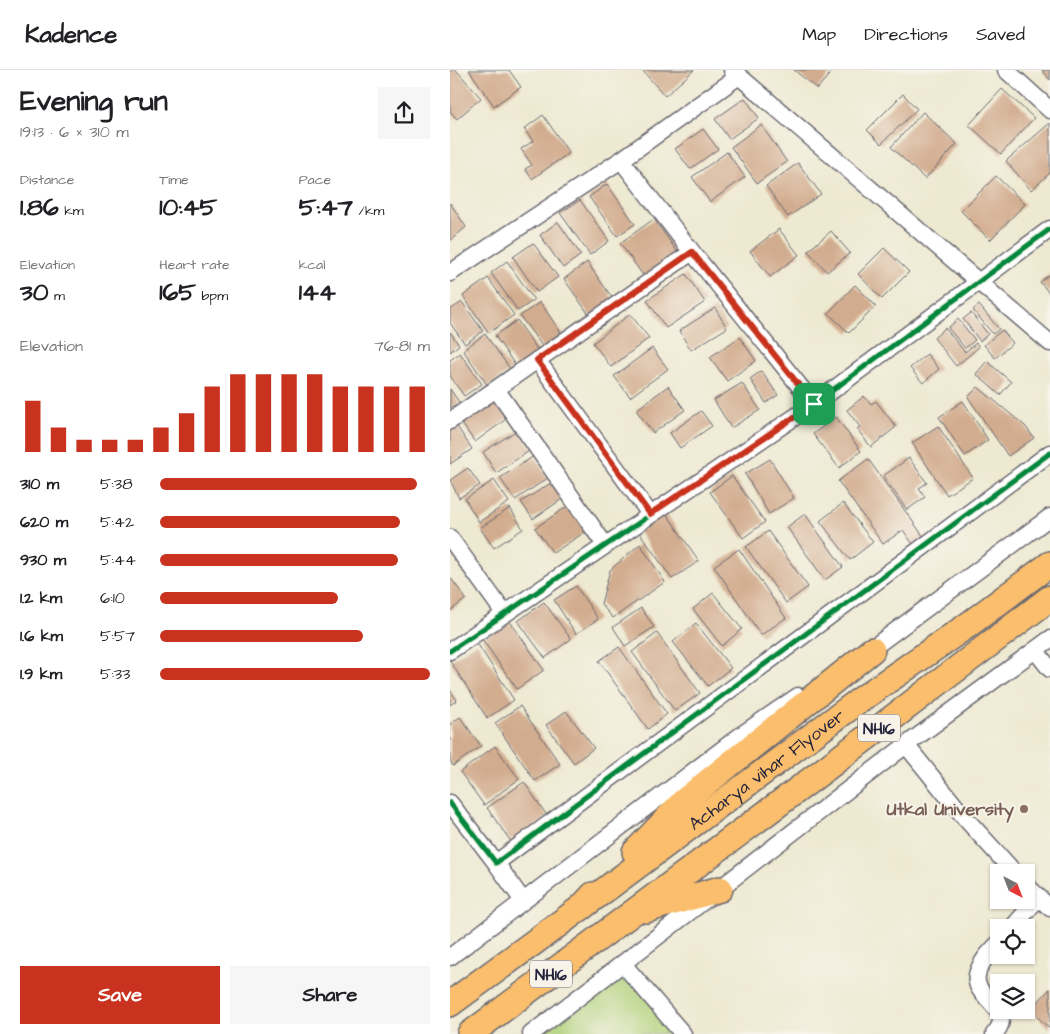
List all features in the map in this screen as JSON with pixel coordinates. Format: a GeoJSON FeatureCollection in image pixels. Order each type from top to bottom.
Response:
{"type":"FeatureCollection","features":[{"type":"Feature","properties":{"kind":"highway","name":"Acharya vihar Flyover"},"geometry":{"type":"LineString","coordinates":[[582,907],[750,781],[1050,564]]}},
{"type":"Feature","properties":{"kind":"highway","name":"Acharya vihar Flyover"},"geometry":{"type":"LineString","coordinates":[[632,914],[1050,598]]}},
{"type":"Feature","properties":{"kind":"highway"},"geometry":{"type":"LineString","coordinates":[[582,907],[684,801],[811,701],[872,650]]}},
{"type":"Feature","properties":{"kind":"highway"},"geometry":{"type":"LineString","coordinates":[[632,914],[720,889]]}},
{"type":"Feature","properties":{"kind":"highway","name":"NH16"},"geometry":{"type":"LineString","coordinates":[[450,1004],[582,907]]}},
{"type":"Feature","properties":{"kind":"highway","name":"NH16"},"geometry":{"type":"LineString","coordinates":[[470,1034],[632,914]]}},
{"type":"Feature","properties":{"kind":"street"},"geometry":{"type":"LineString","coordinates":[[1006,70],[1050,110]]}},
{"type":"Feature","properties":{"kind":"street"},"geometry":{"type":"LineString","coordinates":[[450,273],[622,160],[736,73],[1050,343]]}},
{"type":"Feature","properties":{"kind":"street"},"geometry":{"type":"LineString","coordinates":[[622,160],[692,252],[814,404]]}},
{"type":"Feature","properties":{"kind":"street"},"geometry":{"type":"LineString","coordinates":[[450,651],[814,404],[1050,229]]}},
{"type":"Feature","properties":{"kind":"street"},"geometry":{"type":"LineString","coordinates":[[450,421],[692,252]]}},
{"type":"Feature","properties":{"kind":"street"},"geometry":{"type":"LineString","coordinates":[[537,360],[650,514]]}},
{"type":"Feature","properties":{"kind":"street"},"geometry":{"type":"LineString","coordinates":[[496,389],[605,545]]}},
{"type":"Feature","properties":{"kind":"street"},"geometry":{"type":"LineString","coordinates":[[496,863],[1050,453]]}},
{"type":"Feature","properties":{"kind":"street"},"geometry":{"type":"LineString","coordinates":[[450,957],[748,730],[872,650],[1050,517]]}},
{"type":"Feature","properties":{"kind":"street"},"geometry":{"type":"LineString","coordinates":[[450,538],[504,613]]}},
{"type":"Feature","properties":{"kind":"street"},"geometry":{"type":"LineString","coordinates":[[531,1034],[906,745],[1050,639]]}},
{"type":"Feature","properties":{"kind":"street"},"geometry":{"type":"LineString","coordinates":[[1035,650],[1050,668]]}},
{"type":"Feature","properties":{"kind":"street"},"geometry":{"type":"LineString","coordinates":[[906,745],[965,818],[1007,864]]}},
{"type":"Feature","properties":{"kind":"street"},"geometry":{"type":"LineString","coordinates":[[450,803],[524,901]]}},
{"type":"Feature","properties":{"kind":"street"},"geometry":{"type":"LineString","coordinates":[[1024,919],[1044,903],[1035,894]]}},
{"type":"Feature","properties":{"kind":"street"},"geometry":{"type":"LineString","coordinates":[[990,953],[984,960],[977,976],[977,985],[1001,1015],[1001,1022],[994,1034]]}},
{"type":"Feature","properties":{"kind":"street"},"geometry":{"type":"LineString","coordinates":[[623,964],[683,1034]]}},
{"type":"Feature","properties":{"kind":"green space"},"geometry":{"type":"Polygon","coordinates":[[[622,968],[674,1034],[533,1034],[622,968]]]}},
{"type":"Feature","properties":{"kind":"building"},"geometry":{"type":"Polygon","coordinates":[[[456,70],[481,98],[457,119],[450,111],[450,72],[456,70]]]}},
{"type":"Feature","properties":{"kind":"building"},"geometry":{"type":"Polygon","coordinates":[[[469,70],[509,70],[521,87],[494,106],[469,70]]]}},
{"type":"Feature","properties":{"kind":"building"},"geometry":{"type":"Polygon","coordinates":[[[642,70],[694,70],[665,96],[642,70]]]}},
{"type":"Feature","properties":{"kind":"building"},"geometry":{"type":"Polygon","coordinates":[[[794,70],[833,70],[817,89],[794,70]]]}},
{"type":"Feature","properties":{"kind":"building"},"geometry":{"type":"Polygon","coordinates":[[[1042,70],[1050,70],[1050,80],[1042,70]]]}},
{"type":"Feature","properties":{"kind":"building"},"geometry":{"type":"Polygon","coordinates":[[[1002,89],[1034,118],[1001,154],[969,125],[1002,89]]]}},
{"type":"Feature","properties":{"kind":"building"},"geometry":{"type":"Polygon","coordinates":[[[903,94],[917,109],[881,144],[867,130],[903,94]]]}},
{"type":"Feature","properties":{"kind":"building"},"geometry":{"type":"Polygon","coordinates":[[[745,98],[759,118],[729,139],[715,119],[745,98]]]}},
{"type":"Feature","properties":{"kind":"building"},"geometry":{"type":"Polygon","coordinates":[[[923,112],[957,144],[925,179],[891,147],[923,112]]]}},
{"type":"Feature","properties":{"kind":"building"},"geometry":{"type":"Polygon","coordinates":[[[543,115],[569,153],[532,179],[525,169],[532,165],[521,149],[533,141],[524,129],[543,115]]]}},
{"type":"Feature","properties":{"kind":"building"},"geometry":{"type":"Polygon","coordinates":[[[1050,123],[1050,173],[1031,190],[1006,161],[1050,123]]]}},
{"type":"Feature","properties":{"kind":"building"},"geometry":{"type":"Polygon","coordinates":[[[761,125],[787,162],[757,183],[731,147],[761,125]]]}},
{"type":"Feature","properties":{"kind":"building"},"geometry":{"type":"Polygon","coordinates":[[[703,129],[718,149],[690,169],[675,149],[703,129]]]}},
{"type":"Feature","properties":{"kind":"building"},"geometry":{"type":"Polygon","coordinates":[[[727,152],[745,177],[710,202],[692,177],[727,152]]]}},
{"type":"Feature","properties":{"kind":"building"},"geometry":{"type":"Polygon","coordinates":[[[798,163],[821,194],[788,217],[766,186],[798,163]]]}},
{"type":"Feature","properties":{"kind":"building"},"geometry":{"type":"Polygon","coordinates":[[[996,176],[1025,204],[990,240],[961,211],[996,176]]]}},
{"type":"Feature","properties":{"kind":"building"},"geometry":{"type":"Polygon","coordinates":[[[607,184],[635,224],[617,236],[589,197],[607,184]]]}},
{"type":"Feature","properties":{"kind":"building"},"geometry":{"type":"Polygon","coordinates":[[[580,200],[609,241],[590,255],[560,213],[580,200]]]}},
{"type":"Feature","properties":{"kind":"building"},"geometry":{"type":"Polygon","coordinates":[[[450,203],[466,227],[450,241],[450,203]]]}},
{"type":"Feature","properties":{"kind":"building"},"geometry":{"type":"Polygon","coordinates":[[[654,219],[679,254],[645,278],[620,243],[654,219]]]}},
{"type":"Feature","properties":{"kind":"building"},"geometry":{"type":"Polygon","coordinates":[[[558,222],[581,255],[563,268],[540,235],[558,222]]]}},
{"type":"Feature","properties":{"kind":"building"},"geometry":{"type":"Polygon","coordinates":[[[779,229],[799,255],[770,277],[750,251],[779,229]]]}},
{"type":"Feature","properties":{"kind":"building"},"geometry":{"type":"Polygon","coordinates":[[[831,231],[850,253],[827,272],[808,251],[831,231]]]}},
{"type":"Feature","properties":{"kind":"building"},"geometry":{"type":"Polygon","coordinates":[[[533,243],[558,277],[537,292],[513,257],[533,243]]]}},
{"type":"Feature","properties":{"kind":"building"},"geometry":{"type":"Polygon","coordinates":[[[884,248],[909,272],[882,299],[858,274],[884,248]]]}},
{"type":"Feature","properties":{"kind":"building"},"geometry":{"type":"Polygon","coordinates":[[[507,261],[534,300],[518,311],[491,273],[507,261]]]}},
{"type":"Feature","properties":{"kind":"building"},"geometry":{"type":"Polygon","coordinates":[[[587,262],[613,299],[590,316],[564,279],[587,262]]]}},
{"type":"Feature","properties":{"kind":"building"},"geometry":{"type":"Polygon","coordinates":[[[686,274],[705,302],[666,328],[647,300],[686,274]]]}},
{"type":"Feature","properties":{"kind":"building"},"geometry":{"type":"Polygon","coordinates":[[[1050,274],[1050,294],[1040,282],[1050,274]]]}},
{"type":"Feature","properties":{"kind":"building"},"geometry":{"type":"Polygon","coordinates":[[[488,278],[514,315],[489,333],[463,296],[488,278]]]}},
{"type":"Feature","properties":{"kind":"building"},"geometry":{"type":"Polygon","coordinates":[[[855,285],[876,306],[849,333],[828,313],[855,285]]]}},
{"type":"Feature","properties":{"kind":"building"},"geometry":{"type":"Polygon","coordinates":[[[462,302],[483,331],[465,344],[450,323],[450,310],[462,302]]]}},
{"type":"Feature","properties":{"kind":"building"},"geometry":{"type":"Polygon","coordinates":[[[540,302],[564,337],[545,350],[520,316],[540,302]]]}},
{"type":"Feature","properties":{"kind":"building"},"geometry":{"type":"Polygon","coordinates":[[[979,305],[999,329],[993,334],[973,310],[979,305]]]}},
{"type":"Feature","properties":{"kind":"building"},"geometry":{"type":"Polygon","coordinates":[[[715,308],[727,328],[691,350],[679,331],[715,308]]]}},
{"type":"Feature","properties":{"kind":"building"},"geometry":{"type":"Polygon","coordinates":[[[971,313],[988,334],[980,341],[963,319],[971,313]]]}},
{"type":"Feature","properties":{"kind":"building"},"geometry":{"type":"Polygon","coordinates":[[[630,314],[649,338],[611,367],[593,343],[630,314]]]}},
{"type":"Feature","properties":{"kind":"building"},"geometry":{"type":"Polygon","coordinates":[[[958,319],[975,340],[965,348],[948,328],[958,319]]]}},
{"type":"Feature","properties":{"kind":"building"},"geometry":{"type":"Polygon","coordinates":[[[517,320],[539,352],[517,368],[495,336],[517,320]]]}},
{"type":"Feature","properties":{"kind":"building"},"geometry":{"type":"Polygon","coordinates":[[[945,328],[965,352],[976,343],[979,347],[956,366],[934,338],[945,328]]]}},
{"type":"Feature","properties":{"kind":"building"},"geometry":{"type":"Polygon","coordinates":[[[1002,330],[1013,343],[995,358],[984,345],[1002,330]]]}},
{"type":"Feature","properties":{"kind":"building"},"geometry":{"type":"Polygon","coordinates":[[[450,332],[459,345],[450,352],[450,332]]]}},
{"type":"Feature","properties":{"kind":"building"},"geometry":{"type":"Polygon","coordinates":[[[485,334],[511,370],[488,386],[463,350],[485,334]]]}},
{"type":"Feature","properties":{"kind":"building"},"geometry":{"type":"Polygon","coordinates":[[[740,337],[756,361],[727,381],[710,357],[740,337]]]}},
{"type":"Feature","properties":{"kind":"building"},"geometry":{"type":"Polygon","coordinates":[[[652,348],[668,369],[630,397],[614,376],[652,348]]]}},
{"type":"Feature","properties":{"kind":"building"},"geometry":{"type":"Polygon","coordinates":[[[460,353],[482,384],[464,396],[450,376],[450,360],[460,353]]]}},
{"type":"Feature","properties":{"kind":"building"},"geometry":{"type":"Polygon","coordinates":[[[927,354],[939,369],[923,383],[910,368],[927,354]]]}},
{"type":"Feature","properties":{"kind":"building"},"geometry":{"type":"Polygon","coordinates":[[[987,361],[1011,382],[1000,395],[976,374],[987,361]]]}},
{"type":"Feature","properties":{"kind":"building"},"geometry":{"type":"Polygon","coordinates":[[[761,371],[778,395],[766,403],[750,379],[761,371]]]}},
{"type":"Feature","properties":{"kind":"building"},"geometry":{"type":"Polygon","coordinates":[[[742,383],[760,410],[731,428],[714,400],[742,383]]]}},
{"type":"Feature","properties":{"kind":"building"},"geometry":{"type":"Polygon","coordinates":[[[668,386],[685,410],[653,433],[636,410],[668,386]]]}},
{"type":"Feature","properties":{"kind":"building"},"geometry":{"type":"Polygon","coordinates":[[[978,387],[1025,426],[1034,438],[1008,456],[968,397],[978,387]]]}},
{"type":"Feature","properties":{"kind":"building"},"geometry":{"type":"Polygon","coordinates":[[[450,389],[459,402],[450,408],[450,389]]]}},
{"type":"Feature","properties":{"kind":"building"},"geometry":{"type":"Polygon","coordinates":[[[864,396],[871,404],[876,401],[896,427],[871,447],[857,429],[860,427],[847,410],[864,396]]]}},
{"type":"Feature","properties":{"kind":"building"},"geometry":{"type":"Polygon","coordinates":[[[494,397],[509,417],[475,442],[460,421],[494,397]]]}},
{"type":"Feature","properties":{"kind":"building"},"geometry":{"type":"Polygon","coordinates":[[[963,401],[988,440],[965,456],[939,417],[963,401]]]}},
{"type":"Feature","properties":{"kind":"building"},"geometry":{"type":"Polygon","coordinates":[[[701,411],[712,426],[680,448],[670,433],[701,411]]]}},
{"type":"Feature","properties":{"kind":"building"},"geometry":{"type":"Polygon","coordinates":[[[836,417],[861,451],[839,468],[813,434],[836,417]]]}},
{"type":"Feature","properties":{"kind":"building"},"geometry":{"type":"Polygon","coordinates":[[[456,425],[472,449],[450,464],[450,429],[456,425]]]}},
{"type":"Feature","properties":{"kind":"building"},"geometry":{"type":"Polygon","coordinates":[[[938,426],[973,478],[947,495],[912,443],[938,426]]]}},
{"type":"Feature","properties":{"kind":"building"},"geometry":{"type":"Polygon","coordinates":[[[519,429],[532,449],[496,473],[483,452],[519,429]]]}},
{"type":"Feature","properties":{"kind":"building"},"geometry":{"type":"Polygon","coordinates":[[[534,456],[548,478],[515,500],[500,478],[534,456]]]}},
{"type":"Feature","properties":{"kind":"building"},"geometry":{"type":"Polygon","coordinates":[[[909,458],[927,483],[919,488],[925,497],[907,510],[883,476],[909,458]]]}},
{"type":"Feature","properties":{"kind":"building"},"geometry":{"type":"Polygon","coordinates":[[[770,459],[794,498],[769,514],[745,474],[770,459]]]}},
{"type":"Feature","properties":{"kind":"building"},"geometry":{"type":"Polygon","coordinates":[[[868,459],[926,540],[915,547],[903,530],[883,544],[838,481],[868,459]]]}},
{"type":"Feature","properties":{"kind":"building"},"geometry":{"type":"Polygon","coordinates":[[[468,468],[480,485],[459,498],[450,480],[468,468]]]}},
{"type":"Feature","properties":{"kind":"building"},"geometry":{"type":"Polygon","coordinates":[[[732,476],[765,522],[743,538],[710,492],[732,476]]]}},
{"type":"Feature","properties":{"kind":"building"},"geometry":{"type":"Polygon","coordinates":[[[494,480],[509,502],[479,522],[465,499],[494,480]]]}},
{"type":"Feature","properties":{"kind":"building"},"geometry":{"type":"Polygon","coordinates":[[[554,481],[565,497],[533,519],[521,502],[554,481]]]}},
{"type":"Feature","properties":{"kind":"building"},"geometry":{"type":"Polygon","coordinates":[[[843,503],[873,542],[850,560],[820,521],[843,503]]]}},
{"type":"Feature","properties":{"kind":"building"},"geometry":{"type":"Polygon","coordinates":[[[571,504],[588,530],[553,553],[535,528],[571,504]]]}},
{"type":"Feature","properties":{"kind":"building"},"geometry":{"type":"Polygon","coordinates":[[[510,508],[523,529],[494,548],[480,528],[510,508]]]}},
{"type":"Feature","properties":{"kind":"building"},"geometry":{"type":"Polygon","coordinates":[[[666,513],[699,561],[672,579],[639,532],[666,513]]]}},
{"type":"Feature","properties":{"kind":"building"},"geometry":{"type":"Polygon","coordinates":[[[805,514],[843,567],[825,580],[787,527],[805,514]]]}},
{"type":"Feature","properties":{"kind":"building"},"geometry":{"type":"Polygon","coordinates":[[[768,531],[808,587],[786,603],[746,547],[768,531]]]}},
{"type":"Feature","properties":{"kind":"building"},"geometry":{"type":"Polygon","coordinates":[[[640,544],[665,582],[613,618],[601,604],[610,570],[640,544]]]}},
{"type":"Feature","properties":{"kind":"building"},"geometry":{"type":"Polygon","coordinates":[[[739,549],[786,618],[761,635],[714,566],[739,549]]]}},
{"type":"Feature","properties":{"kind":"building"},"geometry":{"type":"Polygon","coordinates":[[[450,577],[466,599],[450,611],[450,577]]]}},
{"type":"Feature","properties":{"kind":"building"},"geometry":{"type":"Polygon","coordinates":[[[576,586],[598,619],[576,634],[554,600],[576,586]]]}},
{"type":"Feature","properties":{"kind":"building"},"geometry":{"type":"Polygon","coordinates":[[[713,593],[742,629],[722,646],[693,609],[713,593]]]}},
{"type":"Feature","properties":{"kind":"building"},"geometry":{"type":"Polygon","coordinates":[[[544,602],[571,639],[545,658],[518,621],[544,602]]]}},
{"type":"Feature","properties":{"kind":"building"},"geometry":{"type":"Polygon","coordinates":[[[641,608],[654,627],[625,646],[613,627],[641,608]]]}},
{"type":"Feature","properties":{"kind":"building"},"geometry":{"type":"Polygon","coordinates":[[[509,620],[544,670],[517,689],[482,639],[509,620]]]}},
{"type":"Feature","properties":{"kind":"building"},"geometry":{"type":"Polygon","coordinates":[[[696,623],[731,668],[708,686],[673,642],[696,623]]]}},
{"type":"Feature","properties":{"kind":"building"},"geometry":{"type":"Polygon","coordinates":[[[657,633],[700,693],[675,711],[632,652],[657,633]]]}},
{"type":"Feature","properties":{"kind":"building"},"geometry":{"type":"Polygon","coordinates":[[[477,643],[514,700],[487,718],[450,661],[477,643]]]}},
{"type":"Feature","properties":{"kind":"building"},"geometry":{"type":"Polygon","coordinates":[[[619,647],[667,714],[648,729],[599,661],[619,647]]]}},
{"type":"Feature","properties":{"kind":"building"},"geometry":{"type":"Polygon","coordinates":[[[450,690],[457,700],[450,705],[450,690]]]}},
{"type":"Feature","properties":{"kind":"building"},"geometry":{"type":"Polygon","coordinates":[[[520,706],[560,764],[535,781],[495,723],[520,706]]]}},
{"type":"Feature","properties":{"kind":"building"},"geometry":{"type":"Polygon","coordinates":[[[566,711],[594,748],[574,763],[546,725],[566,711]]]}},
{"type":"Feature","properties":{"kind":"building"},"geometry":{"type":"Polygon","coordinates":[[[460,717],[481,746],[453,766],[450,761],[450,724],[460,717]]]}},
{"type":"Feature","properties":{"kind":"building"},"geometry":{"type":"Polygon","coordinates":[[[495,746],[519,779],[484,805],[460,772],[495,746]]]}},
{"type":"Feature","properties":{"kind":"building"},"geometry":{"type":"Polygon","coordinates":[[[524,782],[548,817],[512,843],[487,808],[524,782]]]}},
{"type":"Feature","properties":{"kind":"building"},"geometry":{"type":"Polygon","coordinates":[[[1050,989],[1050,1029],[1035,1015],[1035,1005],[1050,989]]]}},
{"type":"Feature","properties":{"kind":"cycle path"},"geometry":{"type":"LineString","coordinates":[[450,651],[814,404],[1050,229]]}},
{"type":"Feature","properties":{"kind":"cycle path"},"geometry":{"type":"LineString","coordinates":[[450,803],[496,863],[1050,453]]}},
{"type":"Feature","properties":{"kind":"place","name":"Utkal University"},"geometry":{"type":"Point","coordinates":[1024,809]}},
{"type":"Feature","properties":{"kind":"route"},"geometry":{"type":"LineString","coordinates":[[692,252],[814,404],[650,514],[537,360],[692,252]]}}]}
